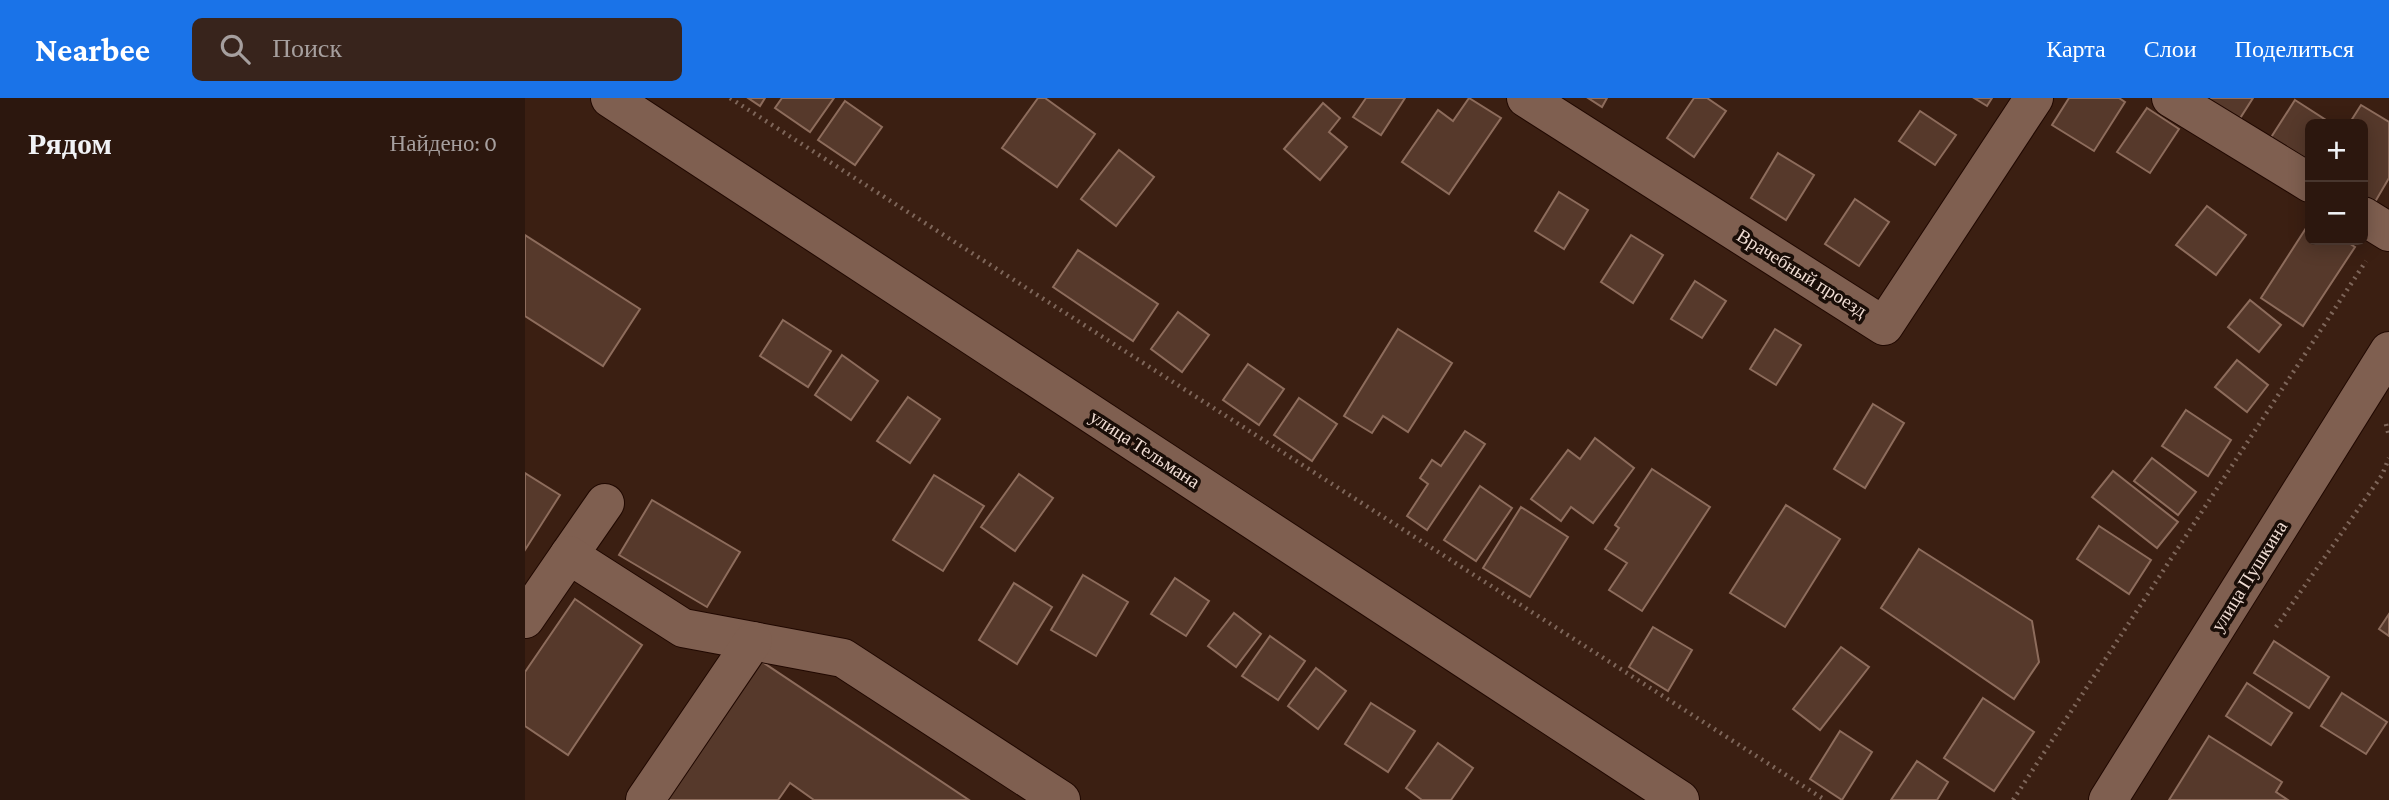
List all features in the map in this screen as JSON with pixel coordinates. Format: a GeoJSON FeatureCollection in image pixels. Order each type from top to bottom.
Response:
{"type":"FeatureCollection","features":[{"type":"Feature","properties":{"kind":"street","name":"улица Тельмана"},"geometry":{"type":"LineString","coordinates":[[610,98],[1661,795]]}},
{"type":"Feature","properties":{"kind":"street","name":"Врачебный проезд"},"geometry":{"type":"LineString","coordinates":[[1525,98],[1884,326],[2034,98]]}},
{"type":"Feature","properties":{"kind":"street"},"geometry":{"type":"LineString","coordinates":[[2171,98],[2308,182]]}},
{"type":"Feature","properties":{"kind":"street","name":"улица Пушкина"},"geometry":{"type":"LineString","coordinates":[[2108,800],[2389,351]]}},
{"type":"Feature","properties":{"kind":"street"},"geometry":{"type":"LineString","coordinates":[[525,619],[605,503]]}},
{"type":"Feature","properties":{"kind":"street"},"geometry":{"type":"LineString","coordinates":[[569,555],[683,628],[843,658],[1061,800]]}},
{"type":"Feature","properties":{"kind":"street"},"geometry":{"type":"LineString","coordinates":[[645,800],[753,641]]}},
{"type":"Feature","properties":{"kind":"path"},"geometry":{"type":"LineString","coordinates":[[730,98],[1825,800]]}},
{"type":"Feature","properties":{"kind":"path"},"geometry":{"type":"LineString","coordinates":[[2013,800],[2379,226]]}},
{"type":"Feature","properties":{"kind":"path"},"geometry":{"type":"LineString","coordinates":[[2276,627],[2382,475],[2389,458]]}},
{"type":"Feature","properties":{"kind":"building"},"geometry":{"type":"Polygon","coordinates":[[[748,98],[765,98],[760,106],[748,98]]]}},
{"type":"Feature","properties":{"kind":"building"},"geometry":{"type":"Polygon","coordinates":[[[782,98],[834,98],[810,132],[775,108],[782,98]]]}},
{"type":"Feature","properties":{"kind":"building"},"geometry":{"type":"Polygon","coordinates":[[[1038,98],[1045,98],[1095,134],[1057,187],[1002,148],[1038,98]]]}},
{"type":"Feature","properties":{"kind":"building"},"geometry":{"type":"Polygon","coordinates":[[[1366,98],[1405,98],[1381,135],[1353,117],[1366,98]]]}},
{"type":"Feature","properties":{"kind":"building"},"geometry":{"type":"Polygon","coordinates":[[[1469,98],[1501,118],[1449,194],[1402,162],[1438,110],[1453,121],[1469,98]]]}},
{"type":"Feature","properties":{"kind":"building"},"geometry":{"type":"Polygon","coordinates":[[[1588,98],[1607,98],[1602,107],[1588,98]]]}},
{"type":"Feature","properties":{"kind":"building"},"geometry":{"type":"Polygon","coordinates":[[[1694,98],[1707,98],[1726,111],[1694,157],[1667,138],[1694,98]]]}},
{"type":"Feature","properties":{"kind":"building"},"geometry":{"type":"Polygon","coordinates":[[[1974,98],[1992,98],[1987,106],[1974,98]]]}},
{"type":"Feature","properties":{"kind":"building"},"geometry":{"type":"Polygon","coordinates":[[[2069,98],[2119,98],[2125,102],[2094,151],[2052,125],[2069,98]]]}},
{"type":"Feature","properties":{"kind":"building"},"geometry":{"type":"Polygon","coordinates":[[[2199,98],[2253,98],[2237,123],[2199,98]]]}},
{"type":"Feature","properties":{"kind":"building"},"geometry":{"type":"Polygon","coordinates":[[[2295,100],[2324,119],[2305,119],[2304,161],[2270,139],[2295,100]]]}},
{"type":"Feature","properties":{"kind":"building"},"geometry":{"type":"Polygon","coordinates":[[[845,101],[882,127],[855,165],[818,140],[845,101]]]}},
{"type":"Feature","properties":{"kind":"building"},"geometry":{"type":"Polygon","coordinates":[[[1323,103],[1340,118],[1329,132],[1347,147],[1320,180],[1284,149],[1323,103]]]}},
{"type":"Feature","properties":{"kind":"building"},"geometry":{"type":"Polygon","coordinates":[[[2361,105],[2389,122],[2389,178],[2375,202],[2368,198],[2368,119],[2352,119],[2361,105]]]}},
{"type":"Feature","properties":{"kind":"building"},"geometry":{"type":"Polygon","coordinates":[[[2147,108],[2179,129],[2150,173],[2117,152],[2147,108]]]}},
{"type":"Feature","properties":{"kind":"building"},"geometry":{"type":"Polygon","coordinates":[[[1920,111],[1956,135],[1935,165],[1899,141],[1920,111]]]}},
{"type":"Feature","properties":{"kind":"building"},"geometry":{"type":"Polygon","coordinates":[[[1119,150],[1154,177],[1116,226],[1081,199],[1119,150]]]}},
{"type":"Feature","properties":{"kind":"building"},"geometry":{"type":"Polygon","coordinates":[[[1778,153],[1814,175],[1786,220],[1751,198],[1778,153]]]}},
{"type":"Feature","properties":{"kind":"building"},"geometry":{"type":"Polygon","coordinates":[[[1559,192],[1588,210],[1564,249],[1535,231],[1559,192]]]}},
{"type":"Feature","properties":{"kind":"building"},"geometry":{"type":"Polygon","coordinates":[[[1855,199],[1889,222],[1859,266],[1825,244],[1855,199]]]}},
{"type":"Feature","properties":{"kind":"building"},"geometry":{"type":"Polygon","coordinates":[[[2207,206],[2246,235],[2216,275],[2176,245],[2207,206]]]}},
{"type":"Feature","properties":{"kind":"building"},"geometry":{"type":"Polygon","coordinates":[[[2305,230],[2305,245],[2355,247],[2303,326],[2261,298],[2305,230]]]}},
{"type":"Feature","properties":{"kind":"building"},"geometry":{"type":"Polygon","coordinates":[[[525,235],[640,309],[603,366],[525,316],[525,235]]]}},
{"type":"Feature","properties":{"kind":"building"},"geometry":{"type":"Polygon","coordinates":[[[1631,235],[1663,255],[1633,303],[1601,282],[1631,235]]]}},
{"type":"Feature","properties":{"kind":"building"},"geometry":{"type":"Polygon","coordinates":[[[1078,250],[1158,304],[1133,341],[1053,287],[1078,250]]]}},
{"type":"Feature","properties":{"kind":"building"},"geometry":{"type":"Polygon","coordinates":[[[1695,281],[1726,301],[1702,338],[1671,319],[1695,281]]]}},
{"type":"Feature","properties":{"kind":"building"},"geometry":{"type":"Polygon","coordinates":[[[2250,300],[2281,325],[2259,352],[2228,327],[2250,300]]]}},
{"type":"Feature","properties":{"kind":"building"},"geometry":{"type":"Polygon","coordinates":[[[1178,312],[1209,335],[1182,372],[1151,349],[1178,312]]]}},
{"type":"Feature","properties":{"kind":"building"},"geometry":{"type":"Polygon","coordinates":[[[783,320],[831,351],[808,387],[760,356],[783,320]]]}},
{"type":"Feature","properties":{"kind":"building"},"geometry":{"type":"Polygon","coordinates":[[[1398,329],[1452,363],[1408,432],[1383,416],[1372,433],[1344,416],[1398,329]]]}},
{"type":"Feature","properties":{"kind":"building"},"geometry":{"type":"Polygon","coordinates":[[[1775,329],[1801,345],[1776,385],[1750,369],[1775,329]]]}},
{"type":"Feature","properties":{"kind":"building"},"geometry":{"type":"Polygon","coordinates":[[[842,355],[878,381],[851,420],[815,395],[842,355]]]}},
{"type":"Feature","properties":{"kind":"building"},"geometry":{"type":"Polygon","coordinates":[[[2237,360],[2268,385],[2247,412],[2215,387],[2237,360]]]}},
{"type":"Feature","properties":{"kind":"building"},"geometry":{"type":"Polygon","coordinates":[[[1248,364],[1284,389],[1259,425],[1223,400],[1248,364]]]}},
{"type":"Feature","properties":{"kind":"building"},"geometry":{"type":"Polygon","coordinates":[[[908,397],[940,419],[910,463],[877,441],[908,397]]]}},
{"type":"Feature","properties":{"kind":"building"},"geometry":{"type":"Polygon","coordinates":[[[1299,398],[1337,424],[1312,461],[1274,435],[1299,398]]]}},
{"type":"Feature","properties":{"kind":"building"},"geometry":{"type":"Polygon","coordinates":[[[1873,404],[1904,423],[1865,488],[1834,469],[1873,404]]]}},
{"type":"Feature","properties":{"kind":"building"},"geometry":{"type":"Polygon","coordinates":[[[2186,410],[2231,440],[2208,476],[2162,446],[2186,410]]]}},
{"type":"Feature","properties":{"kind":"building"},"geometry":{"type":"Polygon","coordinates":[[[1465,431],[1485,444],[1427,530],[1407,516],[1428,484],[1420,478],[1432,460],[1441,466],[1465,431]]]}},
{"type":"Feature","properties":{"kind":"building"},"geometry":{"type":"Polygon","coordinates":[[[1595,438],[1634,468],[1593,523],[1571,507],[1561,521],[1531,499],[1568,450],[1580,459],[1595,438]]]}},
{"type":"Feature","properties":{"kind":"building"},"geometry":{"type":"Polygon","coordinates":[[[2152,458],[2196,492],[2178,515],[2134,481],[2152,458]]]}},
{"type":"Feature","properties":{"kind":"building"},"geometry":{"type":"Polygon","coordinates":[[[1652,469],[1710,507],[1642,611],[1609,590],[1627,563],[1605,549],[1619,528],[1615,525],[1652,469]]]}},
{"type":"Feature","properties":{"kind":"building"},"geometry":{"type":"Polygon","coordinates":[[[2113,471],[2178,522],[2157,548],[2092,497],[2113,471]]]}},
{"type":"Feature","properties":{"kind":"building"},"geometry":{"type":"Polygon","coordinates":[[[525,473],[560,495],[525,550],[525,473]]]}},
{"type":"Feature","properties":{"kind":"building"},"geometry":{"type":"Polygon","coordinates":[[[1019,474],[1053,498],[1015,551],[981,527],[1019,474]]]}},
{"type":"Feature","properties":{"kind":"building"},"geometry":{"type":"Polygon","coordinates":[[[934,475],[984,506],[943,571],[893,540],[934,475]]]}},
{"type":"Feature","properties":{"kind":"building"},"geometry":{"type":"Polygon","coordinates":[[[1480,486],[1512,508],[1476,561],[1444,540],[1480,486]]]}},
{"type":"Feature","properties":{"kind":"building"},"geometry":{"type":"Polygon","coordinates":[[[652,500],[740,552],[707,607],[619,555],[652,500]]]}},
{"type":"Feature","properties":{"kind":"building"},"geometry":{"type":"Polygon","coordinates":[[[1786,505],[1840,539],[1785,627],[1730,593],[1786,505]]]}},
{"type":"Feature","properties":{"kind":"building"},"geometry":{"type":"Polygon","coordinates":[[[1521,507],[1568,537],[1530,597],[1483,568],[1521,507]]]}},
{"type":"Feature","properties":{"kind":"building"},"geometry":{"type":"Polygon","coordinates":[[[2099,526],[2151,560],[2129,594],[2077,559],[2099,526]]]}},
{"type":"Feature","properties":{"kind":"building"},"geometry":{"type":"Polygon","coordinates":[[[1919,549],[2032,621],[2039,662],[2014,699],[1881,608],[1919,549]]]}},
{"type":"Feature","properties":{"kind":"building"},"geometry":{"type":"Polygon","coordinates":[[[1083,575],[1128,602],[1096,656],[1051,630],[1083,575]]]}},
{"type":"Feature","properties":{"kind":"building"},"geometry":{"type":"Polygon","coordinates":[[[1175,578],[1209,601],[1186,636],[1151,614],[1175,578]]]}},
{"type":"Feature","properties":{"kind":"building"},"geometry":{"type":"Polygon","coordinates":[[[1014,583],[1052,607],[1017,664],[979,640],[1014,583]]]}},
{"type":"Feature","properties":{"kind":"building"},"geometry":{"type":"Polygon","coordinates":[[[575,599],[642,645],[568,755],[525,726],[525,672],[575,599]]]}},
{"type":"Feature","properties":{"kind":"building"},"geometry":{"type":"Polygon","coordinates":[[[1234,613],[1261,634],[1236,667],[1208,646],[1234,613]]]}},
{"type":"Feature","properties":{"kind":"building"},"geometry":{"type":"Polygon","coordinates":[[[2389,614],[2389,636],[2379,629],[2389,614]]]}},
{"type":"Feature","properties":{"kind":"building"},"geometry":{"type":"Polygon","coordinates":[[[1653,627],[1692,650],[1668,691],[1629,667],[1653,627]]]}},
{"type":"Feature","properties":{"kind":"building"},"geometry":{"type":"Polygon","coordinates":[[[1270,636],[1305,661],[1278,700],[1242,676],[1270,636]]]}},
{"type":"Feature","properties":{"kind":"building"},"geometry":{"type":"Polygon","coordinates":[[[2274,641],[2329,677],[2309,708],[2254,673],[2274,641]]]}},
{"type":"Feature","properties":{"kind":"building"},"geometry":{"type":"Polygon","coordinates":[[[1841,647],[1869,667],[1820,730],[1793,709],[1841,647]]]}},
{"type":"Feature","properties":{"kind":"building"},"geometry":{"type":"Polygon","coordinates":[[[758,659],[969,800],[814,800],[790,783],[778,800],[664,800],[758,659]]]}},
{"type":"Feature","properties":{"kind":"building"},"geometry":{"type":"Polygon","coordinates":[[[1316,668],[1346,691],[1318,729],[1288,706],[1316,668]]]}},
{"type":"Feature","properties":{"kind":"building"},"geometry":{"type":"Polygon","coordinates":[[[2247,683],[2292,713],[2271,745],[2226,716],[2247,683]]]}},
{"type":"Feature","properties":{"kind":"building"},"geometry":{"type":"Polygon","coordinates":[[[2342,693],[2387,722],[2366,754],[2321,726],[2342,693]]]}},
{"type":"Feature","properties":{"kind":"building"},"geometry":{"type":"Polygon","coordinates":[[[1983,698],[2034,732],[1994,791],[1944,758],[1983,698]]]}},
{"type":"Feature","properties":{"kind":"building"},"geometry":{"type":"Polygon","coordinates":[[[1371,703],[1415,731],[1388,772],[1345,744],[1371,703]]]}},
{"type":"Feature","properties":{"kind":"building"},"geometry":{"type":"Polygon","coordinates":[[[1840,731],[1872,752],[1842,800],[1810,779],[1840,731]]]}},
{"type":"Feature","properties":{"kind":"building"},"geometry":{"type":"Polygon","coordinates":[[[2209,736],[2282,782],[2276,792],[2288,800],[2169,800],[2209,736]]]}},
{"type":"Feature","properties":{"kind":"building"},"geometry":{"type":"Polygon","coordinates":[[[1438,743],[1473,768],[1451,800],[1422,800],[1406,788],[1438,743]]]}},
{"type":"Feature","properties":{"kind":"building"},"geometry":{"type":"Polygon","coordinates":[[[1917,761],[1948,782],[1937,800],[1891,800],[1917,761]]]}}]}
